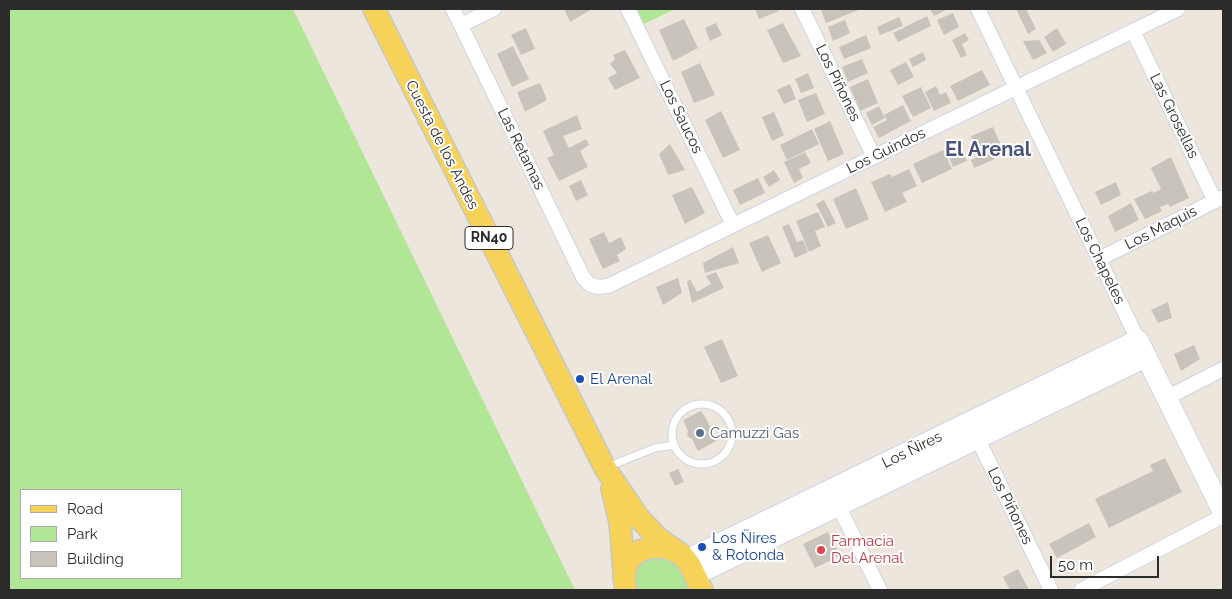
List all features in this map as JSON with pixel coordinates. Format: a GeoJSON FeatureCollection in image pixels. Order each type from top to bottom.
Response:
{"type":"FeatureCollection","features":[{"type":"Feature","properties":{"kind":"main road","name":"Cuesta de los Andes"},"geometry":{"type":"LineString","coordinates":[[374,9],[605,468],[639,518],[691,570]]}},
{"type":"Feature","properties":{"kind":"main road","name":"Cuesta de los Andes"},"geometry":{"type":"LineString","coordinates":[[605,468],[614,494],[620,522],[625,584]]}},
{"type":"Feature","properties":{"kind":"main road","name":"RN40"},"geometry":{"type":"LineString","coordinates":[[625,584],[628,562],[633,555],[646,548],[667,548],[691,570]]}},
{"type":"Feature","properties":{"kind":"street","name":"Las Retamas"},"geometry":{"type":"LineString","coordinates":[[453,9],[583,277],[593,286]]}},
{"type":"Feature","properties":{"kind":"street"},"geometry":{"type":"LineString","coordinates":[[461,25],[494,9]]}},
{"type":"Feature","properties":{"kind":"street","name":"Los Saucos"},"geometry":{"type":"LineString","coordinates":[[628,9],[733,225]]}},
{"type":"Feature","properties":{"kind":"street","name":"Los Piñones"},"geometry":{"type":"LineString","coordinates":[[802,9],[874,157]]}},
{"type":"Feature","properties":{"kind":"street","name":"Los Chapeles"},"geometry":{"type":"LineString","coordinates":[[978,9],[1223,514]]}},
{"type":"Feature","properties":{"kind":"street","name":"Los Guindos"},"geometry":{"type":"LineString","coordinates":[[593,286],[608,286],[1133,31],[1161,13],[1178,9]]}},
{"type":"Feature","properties":{"kind":"street","name":"Las Grosellas"},"geometry":{"type":"LineString","coordinates":[[1133,31],[1219,199]]}},
{"type":"Feature","properties":{"kind":"street","name":"Los Maquis"},"geometry":{"type":"LineString","coordinates":[[1099,259],[1219,199]]}},
{"type":"Feature","properties":{"kind":"street","name":"Los Ñires"},"geometry":{"type":"LineString","coordinates":[[691,570],[1142,348]]}},
{"type":"Feature","properties":{"kind":"street"},"geometry":{"type":"LineString","coordinates":[[1166,398],[1223,369]]}},
{"type":"Feature","properties":{"kind":"street","name":"Los Piñones"},"geometry":{"type":"LineString","coordinates":[[973,430],[1051,590]]}},
{"type":"Feature","properties":{"kind":"street"},"geometry":{"type":"LineString","coordinates":[[834,498],[880,590]]}},
{"type":"Feature","properties":{"kind":"street"},"geometry":{"type":"LineString","coordinates":[[1081,590],[1223,514]]}},
{"type":"Feature","properties":{"kind":"lane"},"geometry":{"type":"LineString","coordinates":[[701,404],[715,407],[726,416],[729,422],[731,429],[730,443],[723,454],[712,462],[706,464],[692,462],[681,456],[674,444],[672,430],[677,417],[694,405],[701,404]]}},
{"type":"Feature","properties":{"kind":"lane"},"geometry":{"type":"LineString","coordinates":[[605,468],[655,448],[674,444]]}},
{"type":"Feature","properties":{"kind":"green space"},"geometry":{"type":"Polygon","coordinates":[[[9,9],[293,9],[575,590],[9,590],[9,9]]]}},
{"type":"Feature","properties":{"kind":"green space"},"geometry":{"type":"Polygon","coordinates":[[[637,9],[675,9],[644,24],[637,9]]]}},
{"type":"Feature","properties":{"kind":"green space"},"geometry":{"type":"Polygon","coordinates":[[[662,557],[674,562],[678,566],[689,590],[635,590],[634,572],[638,566],[649,558],[662,557]]]}},
{"type":"Feature","properties":{"kind":"building"},"geometry":{"type":"Polygon","coordinates":[[[564,9],[592,9],[570,22],[564,9]]]}},
{"type":"Feature","properties":{"kind":"building"},"geometry":{"type":"Polygon","coordinates":[[[755,9],[778,9],[779,11],[759,19],[755,9]]]}},
{"type":"Feature","properties":{"kind":"building"},"geometry":{"type":"Polygon","coordinates":[[[861,9],[826,23],[821,10],[861,9]]]}},
{"type":"Feature","properties":{"kind":"building"},"geometry":{"type":"Polygon","coordinates":[[[930,9],[948,9],[934,16],[930,9]]]}},
{"type":"Feature","properties":{"kind":"building"},"geometry":{"type":"Polygon","coordinates":[[[1016,9],[1026,9],[1036,29],[1028,34],[1016,9]]]}},
{"type":"Feature","properties":{"kind":"building"},"geometry":{"type":"Polygon","coordinates":[[[953,13],[959,27],[944,35],[937,20],[953,13]]]}},
{"type":"Feature","properties":{"kind":"building"},"geometry":{"type":"Polygon","coordinates":[[[927,16],[931,26],[898,42],[893,33],[927,16]]]}},
{"type":"Feature","properties":{"kind":"building"},"geometry":{"type":"Polygon","coordinates":[[[899,17],[903,26],[880,35],[877,27],[899,17]]]}},
{"type":"Feature","properties":{"kind":"building"},"geometry":{"type":"Polygon","coordinates":[[[684,19],[698,48],[673,61],[659,30],[684,19]]]}},
{"type":"Feature","properties":{"kind":"building"},"geometry":{"type":"Polygon","coordinates":[[[845,20],[850,33],[833,41],[828,27],[845,20]]]}},
{"type":"Feature","properties":{"kind":"building"},"geometry":{"type":"Polygon","coordinates":[[[716,23],[722,35],[710,41],[705,28],[716,23]]]}},
{"type":"Feature","properties":{"kind":"building"},"geometry":{"type":"Polygon","coordinates":[[[783,23],[801,56],[783,63],[767,30],[783,23]]]}},
{"type":"Feature","properties":{"kind":"building"},"geometry":{"type":"Polygon","coordinates":[[[526,28],[535,49],[521,55],[511,35],[526,28]]]}},
{"type":"Feature","properties":{"kind":"building"},"geometry":{"type":"Polygon","coordinates":[[[1057,28],[1066,44],[1053,52],[1044,37],[1057,28]]]}},
{"type":"Feature","properties":{"kind":"building"},"geometry":{"type":"Polygon","coordinates":[[[965,33],[969,40],[962,44],[967,55],[961,58],[952,40],[965,33]]]}},
{"type":"Feature","properties":{"kind":"building"},"geometry":{"type":"Polygon","coordinates":[[[866,35],[871,48],[844,59],[839,47],[866,35]]]}},
{"type":"Feature","properties":{"kind":"building"},"geometry":{"type":"Polygon","coordinates":[[[1039,40],[1047,53],[1033,60],[1023,41],[1039,40]]]}},
{"type":"Feature","properties":{"kind":"building"},"geometry":{"type":"Polygon","coordinates":[[[513,46],[529,79],[512,87],[497,54],[513,46]]]}},
{"type":"Feature","properties":{"kind":"building"},"geometry":{"type":"Polygon","coordinates":[[[625,50],[640,78],[615,90],[608,78],[617,73],[610,64],[615,59],[613,55],[625,50]]]}},
{"type":"Feature","properties":{"kind":"building"},"geometry":{"type":"Polygon","coordinates":[[[923,52],[926,60],[913,67],[909,59],[923,52]]]}},
{"type":"Feature","properties":{"kind":"building"},"geometry":{"type":"Polygon","coordinates":[[[862,59],[868,73],[848,82],[842,67],[862,59]]]}},
{"type":"Feature","properties":{"kind":"building"},"geometry":{"type":"Polygon","coordinates":[[[906,62],[914,77],[898,85],[890,70],[906,62]]]}},
{"type":"Feature","properties":{"kind":"building"},"geometry":{"type":"Polygon","coordinates":[[[700,63],[715,95],[694,103],[681,72],[700,63]]]}},
{"type":"Feature","properties":{"kind":"building"},"geometry":{"type":"Polygon","coordinates":[[[982,70],[990,85],[958,101],[950,86],[982,70]]]}},
{"type":"Feature","properties":{"kind":"building"},"geometry":{"type":"Polygon","coordinates":[[[808,73],[814,88],[801,93],[795,79],[808,73]]]}},
{"type":"Feature","properties":{"kind":"building"},"geometry":{"type":"Polygon","coordinates":[[[868,79],[878,103],[860,111],[850,87],[868,79]]]}},
{"type":"Feature","properties":{"kind":"building"},"geometry":{"type":"Polygon","coordinates":[[[540,83],[547,100],[525,112],[517,92],[540,83]]]}},
{"type":"Feature","properties":{"kind":"building"},"geometry":{"type":"Polygon","coordinates":[[[790,84],[796,99],[784,104],[777,90],[790,84]]]}},
{"type":"Feature","properties":{"kind":"building"},"geometry":{"type":"Polygon","coordinates":[[[936,86],[940,95],[946,92],[951,103],[934,111],[925,92],[936,86]]]}},
{"type":"Feature","properties":{"kind":"building"},"geometry":{"type":"Polygon","coordinates":[[[921,87],[931,108],[913,117],[902,96],[921,87]]]}},
{"type":"Feature","properties":{"kind":"building"},"geometry":{"type":"Polygon","coordinates":[[[816,93],[825,114],[807,122],[798,100],[816,93]]]}},
{"type":"Feature","properties":{"kind":"building"},"geometry":{"type":"Polygon","coordinates":[[[903,105],[911,121],[879,138],[873,127],[887,120],[884,115],[903,105]]]}},
{"type":"Feature","properties":{"kind":"building"},"geometry":{"type":"Polygon","coordinates":[[[879,106],[885,118],[872,125],[866,113],[879,106]]]}},
{"type":"Feature","properties":{"kind":"building"},"geometry":{"type":"Polygon","coordinates":[[[721,111],[740,150],[723,158],[705,120],[721,111]]]}},
{"type":"Feature","properties":{"kind":"building"},"geometry":{"type":"Polygon","coordinates":[[[774,112],[784,135],[772,141],[762,117],[774,112]]]}},
{"type":"Feature","properties":{"kind":"building"},"geometry":{"type":"Polygon","coordinates":[[[577,115],[582,129],[563,136],[569,148],[586,139],[589,145],[580,151],[588,167],[559,181],[547,158],[554,155],[543,131],[577,115]]]}},
{"type":"Feature","properties":{"kind":"building"},"geometry":{"type":"Polygon","coordinates":[[[830,121],[844,154],[828,161],[814,129],[830,121]]]}},
{"type":"Feature","properties":{"kind":"building"},"geometry":{"type":"Polygon","coordinates":[[[993,127],[1000,143],[978,152],[971,136],[993,127]]]}},
{"type":"Feature","properties":{"kind":"building"},"geometry":{"type":"Polygon","coordinates":[[[812,129],[819,144],[787,160],[780,145],[812,129]]]}},
{"type":"Feature","properties":{"kind":"building"},"geometry":{"type":"Polygon","coordinates":[[[670,144],[685,170],[668,175],[659,154],[670,144]]]}},
{"type":"Feature","properties":{"kind":"building"},"geometry":{"type":"Polygon","coordinates":[[[961,146],[967,161],[953,167],[947,152],[961,146]]]}},
{"type":"Feature","properties":{"kind":"building"},"geometry":{"type":"Polygon","coordinates":[[[943,150],[952,169],[922,183],[913,164],[943,150]]]}},
{"type":"Feature","properties":{"kind":"building"},"geometry":{"type":"Polygon","coordinates":[[[991,150],[995,159],[974,168],[971,160],[991,150]]]}},
{"type":"Feature","properties":{"kind":"building"},"geometry":{"type":"Polygon","coordinates":[[[805,152],[811,163],[799,169],[803,178],[794,183],[784,162],[805,152]]]}},
{"type":"Feature","properties":{"kind":"building"},"geometry":{"type":"Polygon","coordinates":[[[1171,157],[1189,198],[1170,207],[1168,204],[1160,207],[1162,211],[1145,219],[1134,199],[1161,189],[1151,168],[1171,157]]]}},
{"type":"Feature","properties":{"kind":"building"},"geometry":{"type":"Polygon","coordinates":[[[909,169],[917,186],[902,193],[907,202],[885,212],[871,182],[890,174],[892,177],[909,169]]]}},
{"type":"Feature","properties":{"kind":"building"},"geometry":{"type":"Polygon","coordinates":[[[774,170],[780,180],[769,187],[763,177],[774,170]]]}},
{"type":"Feature","properties":{"kind":"building"},"geometry":{"type":"Polygon","coordinates":[[[758,178],[765,193],[740,205],[733,190],[758,178]]]}},
{"type":"Feature","properties":{"kind":"building"},"geometry":{"type":"Polygon","coordinates":[[[581,180],[588,195],[576,201],[569,186],[581,180]]]}},
{"type":"Feature","properties":{"kind":"building"},"geometry":{"type":"Polygon","coordinates":[[[1116,182],[1121,195],[1101,205],[1095,192],[1116,182]]]}},
{"type":"Feature","properties":{"kind":"building"},"geometry":{"type":"Polygon","coordinates":[[[692,187],[705,213],[685,224],[672,195],[692,187]]]}},
{"type":"Feature","properties":{"kind":"building"},"geometry":{"type":"Polygon","coordinates":[[[856,188],[869,219],[846,229],[833,199],[856,188]]]}},
{"type":"Feature","properties":{"kind":"building"},"geometry":{"type":"Polygon","coordinates":[[[824,200],[836,223],[828,227],[816,204],[824,200]]]}},
{"type":"Feature","properties":{"kind":"building"},"geometry":{"type":"Polygon","coordinates":[[[1131,203],[1139,220],[1115,232],[1108,216],[1131,203]]]}},
{"type":"Feature","properties":{"kind":"building"},"geometry":{"type":"Polygon","coordinates":[[[818,212],[825,227],[815,231],[821,246],[809,252],[796,221],[818,212]]]}},
{"type":"Feature","properties":{"kind":"building"},"geometry":{"type":"Polygon","coordinates":[[[789,224],[797,242],[803,240],[808,252],[795,258],[782,227],[789,224]]]}},
{"type":"Feature","properties":{"kind":"building"},"geometry":{"type":"Polygon","coordinates":[[[604,232],[609,243],[621,237],[626,249],[617,255],[620,261],[603,269],[589,239],[604,232]]]}},
{"type":"Feature","properties":{"kind":"building"},"geometry":{"type":"Polygon","coordinates":[[[768,235],[781,263],[762,272],[749,243],[768,235]]]}},
{"type":"Feature","properties":{"kind":"building"},"geometry":{"type":"Polygon","coordinates":[[[733,247],[739,263],[705,273],[703,263],[733,247]]]}},
{"type":"Feature","properties":{"kind":"building"},"geometry":{"type":"Polygon","coordinates":[[[716,272],[724,288],[692,303],[687,282],[690,279],[697,292],[711,284],[706,276],[716,272]]]}},
{"type":"Feature","properties":{"kind":"building"},"geometry":{"type":"Polygon","coordinates":[[[678,278],[682,293],[663,305],[656,287],[678,278]]]}},
{"type":"Feature","properties":{"kind":"building"},"geometry":{"type":"Polygon","coordinates":[[[1168,302],[1172,318],[1158,323],[1151,310],[1168,302]]]}},
{"type":"Feature","properties":{"kind":"building"},"geometry":{"type":"Polygon","coordinates":[[[722,339],[738,376],[721,383],[704,347],[722,339]]]}},
{"type":"Feature","properties":{"kind":"building"},"geometry":{"type":"Polygon","coordinates":[[[1194,345],[1200,359],[1181,371],[1174,354],[1194,345]]]}},
{"type":"Feature","properties":{"kind":"building","name":"Camuzzi Gas"},"geometry":{"type":"Polygon","coordinates":[[[701,411],[716,441],[698,451],[692,439],[687,436],[688,431],[683,420],[701,411]]]}},
{"type":"Feature","properties":{"kind":"building"},"geometry":{"type":"Polygon","coordinates":[[[1165,458],[1182,492],[1109,528],[1095,499],[1153,471],[1150,465],[1165,458]]]}},
{"type":"Feature","properties":{"kind":"building"},"geometry":{"type":"Polygon","coordinates":[[[678,469],[684,482],[675,486],[669,473],[678,469]]]}},
{"type":"Feature","properties":{"kind":"building"},"geometry":{"type":"Polygon","coordinates":[[[1089,523],[1096,537],[1057,558],[1049,544],[1089,523]]]}},
{"type":"Feature","properties":{"kind":"building","name":"Farmacia Del Arenal"},"geometry":{"type":"Polygon","coordinates":[[[828,532],[840,556],[815,568],[803,544],[828,532]]]}},
{"type":"Feature","properties":{"kind":"building"},"geometry":{"type":"Polygon","coordinates":[[[1018,569],[1029,590],[1010,590],[1003,577],[1018,569]]]}},
{"type":"Feature","properties":{"kind":"place","name":"El Arenal"},"geometry":{"type":"Point","coordinates":[580,379]}},
{"type":"Feature","properties":{"kind":"place","name":"Camuzzi Gas"},"geometry":{"type":"Point","coordinates":[700,433]}},
{"type":"Feature","properties":{"kind":"place","name":"Los Ñires & Rotonda"},"geometry":{"type":"Point","coordinates":[702,547]}},
{"type":"Feature","properties":{"kind":"place","name":"Farmacia Del Arenal"},"geometry":{"type":"Point","coordinates":[821,550]}},
{"type":"Feature","properties":{"kind":"district","name":"El Arenal"},"geometry":{"type":"Point","coordinates":[988,150]}}]}
